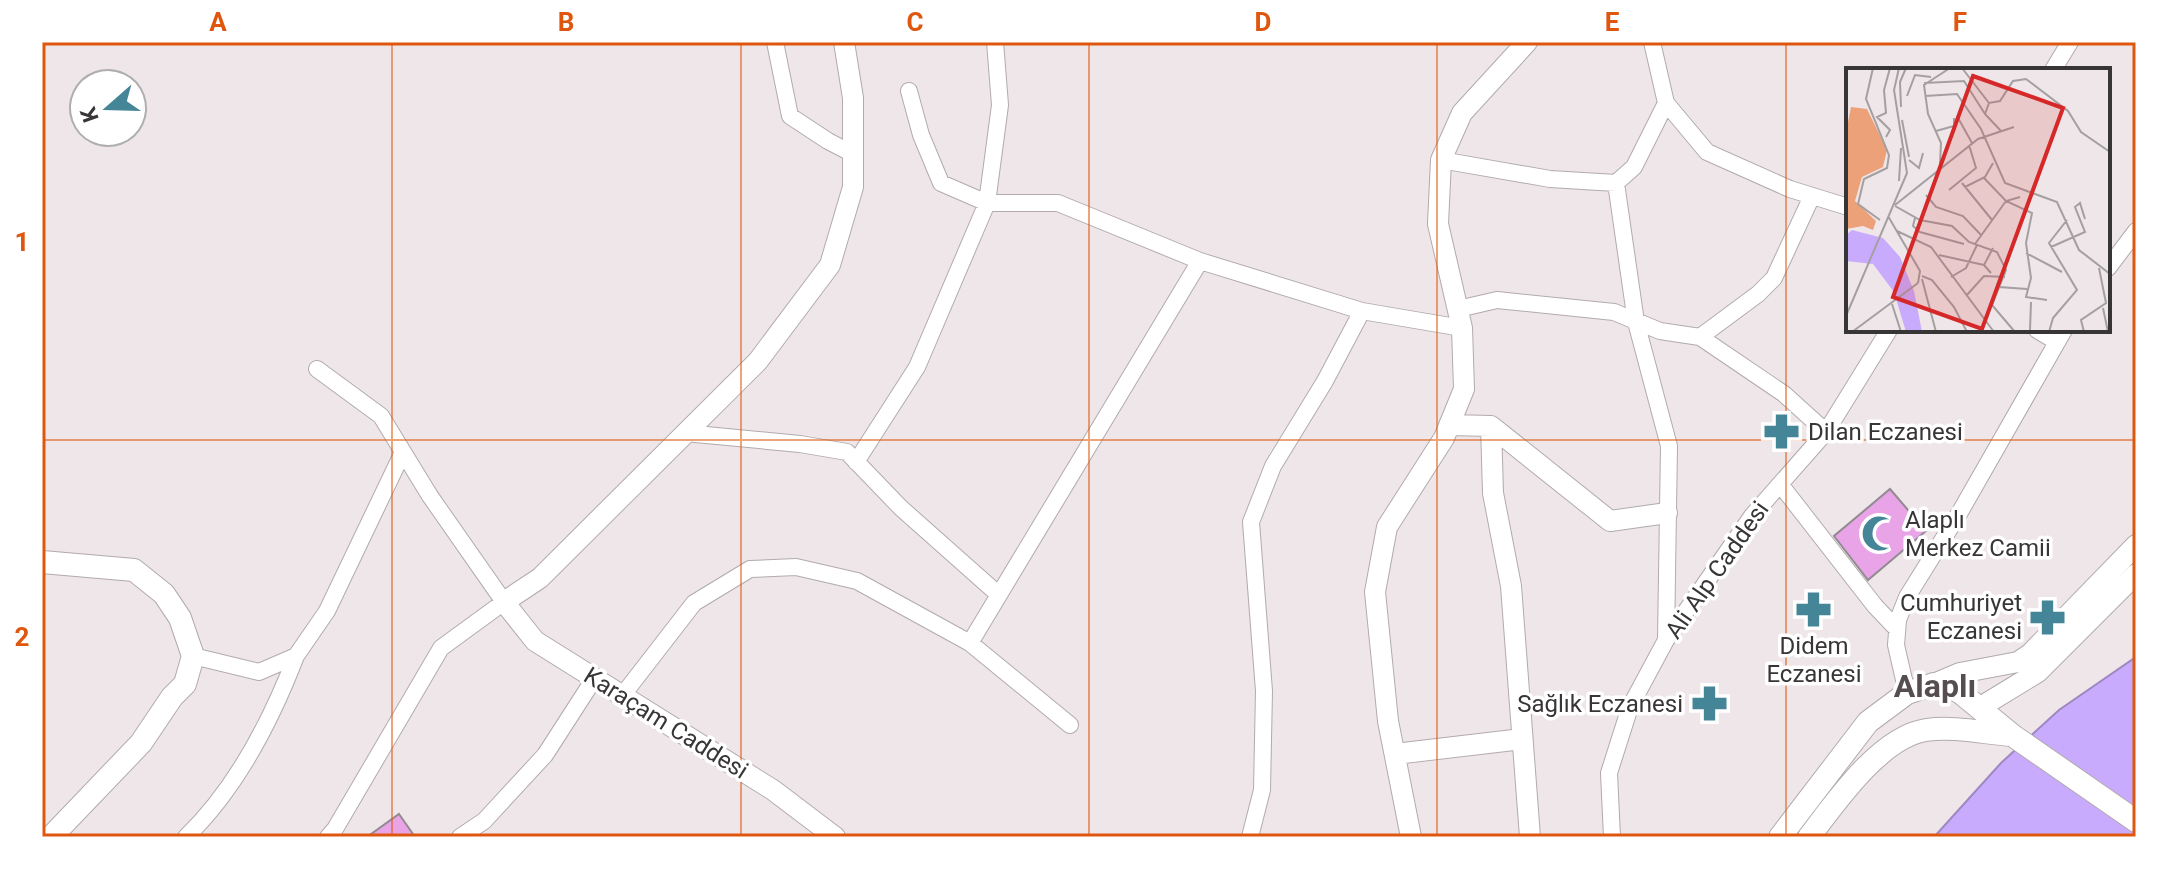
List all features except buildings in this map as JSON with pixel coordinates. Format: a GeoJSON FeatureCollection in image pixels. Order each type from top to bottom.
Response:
{"type":"FeatureCollection","features":[{"type":"Feature","properties":{"kind":"main road"},"geometry":{"type":"LineString","coordinates":[[42,562],[134,570],[164,594],[180,618],[193,656],[185,684],[172,697],[141,743],[51,837]]}},
{"type":"Feature","properties":{"kind":"main road"},"geometry":{"type":"LineString","coordinates":[[1780,837],[1868,722],[1907,693],[1934,684],[1948,686],[1961,693],[2012,735],[2136,821]]}},
{"type":"Feature","properties":{"kind":"main road"},"geometry":{"type":"LineString","coordinates":[[1907,693],[1903,707],[1912,726],[1923,730],[2012,735]]}},
{"type":"Feature","properties":{"kind":"main road"},"geometry":{"type":"LineString","coordinates":[[1947,729],[1979,708]]}},
{"type":"Feature","properties":{"kind":"main road"},"geometry":{"type":"LineString","coordinates":[[1809,837],[1849,784],[1871,762],[1896,743],[1923,730]]}},
{"type":"Feature","properties":{"kind":"street"},"geometry":{"type":"LineString","coordinates":[[775,42],[790,116],[853,154]]}},
{"type":"Feature","properties":{"kind":"street"},"geometry":{"type":"LineString","coordinates":[[335,834],[441,648],[540,578],[758,361],[830,265],[853,187],[853,98],[844,42]]}},
{"type":"Feature","properties":{"kind":"street"},"geometry":{"type":"LineString","coordinates":[[856,462],[917,367],[987,203],[1000,105],[995,42]]}},
{"type":"Feature","properties":{"kind":"street"},"geometry":{"type":"LineString","coordinates":[[1411,837],[1388,721],[1375,592],[1387,527],[1444,438],[1464,389],[1460,318],[1438,224],[1441,160],[1462,113],[1527,42]]}},
{"type":"Feature","properties":{"kind":"street"},"geometry":{"type":"LineString","coordinates":[[1652,42],[1666,103],[1707,152],[1790,189],[1846,206]]}},
{"type":"Feature","properties":{"kind":"street"},"geometry":{"type":"LineString","coordinates":[[2054,68],[2070,42]]}},
{"type":"Feature","properties":{"kind":"street"},"geometry":{"type":"LineString","coordinates":[[909,91],[921,135],[941,183],[987,203],[1058,203],[1200,261],[1362,311],[1460,318],[1497,300],[1614,312],[1660,331],[1700,337],[1784,394],[1826,432]]}},
{"type":"Feature","properties":{"kind":"street"},"geometry":{"type":"LineString","coordinates":[[1441,160],[1550,179],[1616,183],[1634,167],[1666,103]]}},
{"type":"Feature","properties":{"kind":"street"},"geometry":{"type":"LineString","coordinates":[[1616,183],[1636,322],[1669,446],[1666,640]]}},
{"type":"Feature","properties":{"kind":"street"},"geometry":{"type":"LineString","coordinates":[[1700,337],[1758,294],[1774,278],[1812,196]]}},
{"type":"Feature","properties":{"kind":"street"},"geometry":{"type":"LineString","coordinates":[[2110,265],[2136,231]]}},
{"type":"Feature","properties":{"kind":"street"},"geometry":{"type":"LineString","coordinates":[[970,643],[1200,261]]}},
{"type":"Feature","properties":{"kind":"street"},"geometry":{"type":"LineString","coordinates":[[1250,837],[1262,790],[1264,691],[1251,522],[1273,466],[1325,381],[1362,311]]}},
{"type":"Feature","properties":{"kind":"street","name":"Ali Alp Caddesi"},"geometry":{"type":"LineString","coordinates":[[1612,837],[1609,773],[1630,707],[1666,640],[1752,516],[1826,432],[1888,332]]}},
{"type":"Feature","properties":{"kind":"street"},"geometry":{"type":"LineString","coordinates":[[1780,484],[1894,626],[1907,597],[1960,512],[2061,336]]}},
{"type":"Feature","properties":{"kind":"street"},"geometry":{"type":"LineString","coordinates":[[317,369],[381,416],[430,496],[504,602]]}},
{"type":"Feature","properties":{"kind":"street"},"geometry":{"type":"LineString","coordinates":[[1449,425],[1491,426],[1610,521],[1667,513]]}},
{"type":"Feature","properties":{"kind":"street"},"geometry":{"type":"LineString","coordinates":[[1491,426],[1493,493],[1511,586],[1530,837]]}},
{"type":"Feature","properties":{"kind":"street"},"geometry":{"type":"LineString","coordinates":[[685,433],[800,444],[847,452],[901,508],[999,595]]}},
{"type":"Feature","properties":{"kind":"street"},"geometry":{"type":"LineString","coordinates":[[186,837],[211,813],[279,702],[296,656],[327,611],[403,452]]}},
{"type":"Feature","properties":{"kind":"street"},"geometry":{"type":"LineString","coordinates":[[1934,684],[1960,673],[2018,662],[2030,654],[2136,545]]}},
{"type":"Feature","properties":{"kind":"street"},"geometry":{"type":"LineString","coordinates":[[622,696],[694,603],[750,569],[796,567],[857,581],[970,643],[1070,725]]}},
{"type":"Feature","properties":{"kind":"street"},"geometry":{"type":"LineString","coordinates":[[1979,708],[2038,672],[2136,574]]}},
{"type":"Feature","properties":{"kind":"street","name":"Karaçam Caddesi"},"geometry":{"type":"LineString","coordinates":[[504,602],[535,641],[773,790],[835,837]]}},
{"type":"Feature","properties":{"kind":"street"},"geometry":{"type":"LineString","coordinates":[[1898,620],[1896,645],[1907,693]]}},
{"type":"Feature","properties":{"kind":"street"},"geometry":{"type":"LineString","coordinates":[[193,656],[259,672],[296,656]]}},
{"type":"Feature","properties":{"kind":"street"},"geometry":{"type":"LineString","coordinates":[[460,837],[484,821],[545,755],[594,679]]}},
{"type":"Feature","properties":{"kind":"street"},"geometry":{"type":"LineString","coordinates":[[1395,754],[1522,739]]}},
{"type":"Feature","properties":{"kind":"shaded area"},"geometry":{"type":"Polygon","coordinates":[[[2136,657],[2136,837],[1934,837],[2001,763],[2059,710],[2136,657]]]}},
{"type":"Feature","properties":{"kind":"place","name":"Dilan Eczanesi"},"geometry":{"type":"Point","coordinates":[1782,432]}},
{"type":"Feature","properties":{"kind":"place","name":"Alaplı Merkez Camii"},"geometry":{"type":"Point","coordinates":[1879,534]}},
{"type":"Feature","properties":{"kind":"place","name":"Didem Eczanesi"},"geometry":{"type":"Point","coordinates":[1814,609]}},
{"type":"Feature","properties":{"kind":"place","name":"Cumhuriyet Eczanesi"},"geometry":{"type":"Point","coordinates":[2048,617]}},
{"type":"Feature","properties":{"kind":"place","name":"Sağlık Eczanesi"},"geometry":{"type":"Point","coordinates":[1709,704]}},
{"type":"Feature","properties":{"kind":"district","name":"Alaplı"},"geometry":{"type":"Point","coordinates":[1935,686]}}]}
